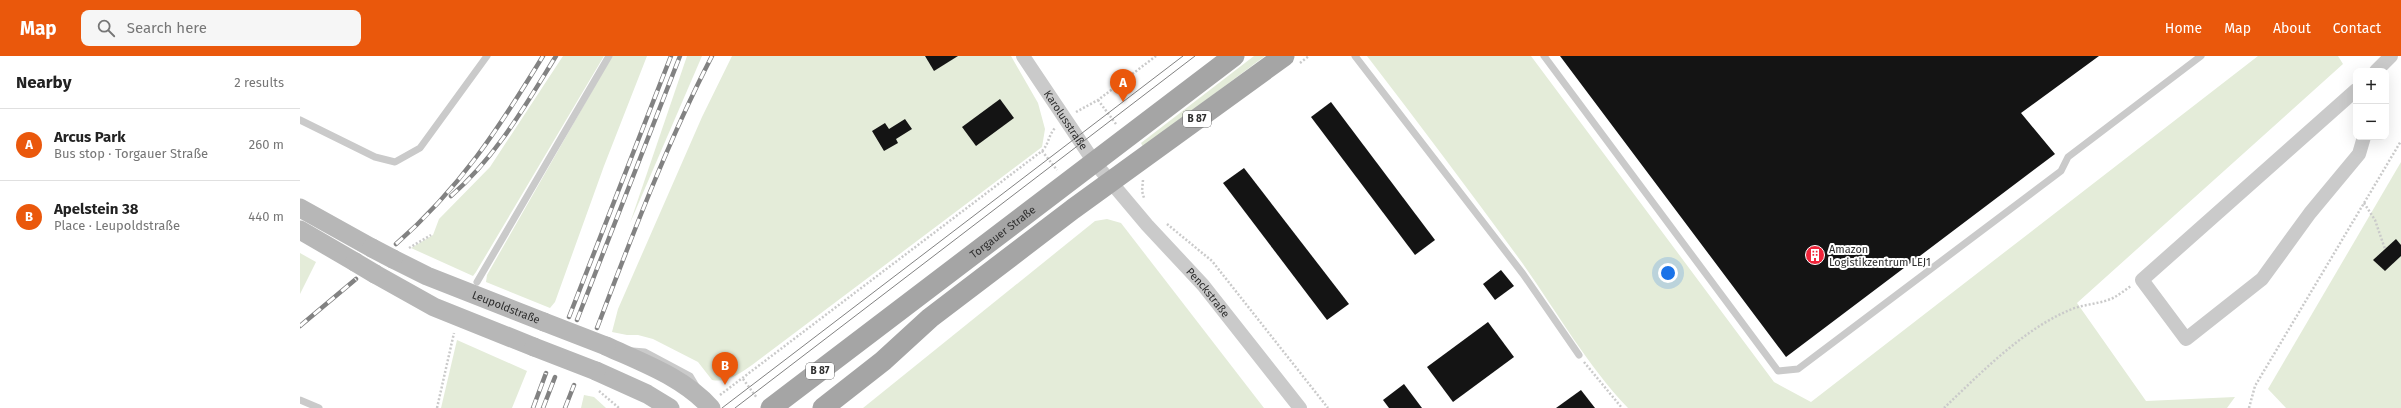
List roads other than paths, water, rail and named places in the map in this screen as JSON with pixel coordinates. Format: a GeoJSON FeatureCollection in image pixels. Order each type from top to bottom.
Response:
{"type":"FeatureCollection","features":[{"type":"Feature","properties":{"kind":"main road","name":"Torgauer Straße"},"geometry":{"type":"LineString","coordinates":[[765,404],[1094,162],[1234,56]]}},
{"type":"Feature","properties":{"kind":"main road","name":"Torgauer Straße"},"geometry":{"type":"LineString","coordinates":[[823,408],[883,361],[930,318],[1110,182],[1284,56]]}},
{"type":"Feature","properties":{"kind":"main road","name":"Leupoldstraße"},"geometry":{"type":"LineString","coordinates":[[300,208],[372,248],[434,279],[609,348],[664,373],[682,384],[709,406]]}},
{"type":"Feature","properties":{"kind":"main road"},"geometry":{"type":"LineString","coordinates":[[300,230],[434,307],[534,347],[595,380],[647,394],[670,408]]}},
{"type":"Feature","properties":{"kind":"street","name":"Karolusstraße"},"geometry":{"type":"LineString","coordinates":[[1023,56],[1094,162],[1110,182]]}},
{"type":"Feature","properties":{"kind":"street"},"geometry":{"type":"LineString","coordinates":[[2379,68],[2391,56]]}},
{"type":"Feature","properties":{"kind":"street"},"geometry":{"type":"LineString","coordinates":[[2353,93],[2142,280],[2186,338],[2262,279],[2310,213],[2359,154],[2363,140]]}},
{"type":"Feature","properties":{"kind":"street","name":"Penckstraße"},"geometry":{"type":"LineString","coordinates":[[1110,182],[1147,225],[1203,285],[1300,408]]}},
{"type":"Feature","properties":{"kind":"lane"},"geometry":{"type":"LineString","coordinates":[[300,120],[375,157],[395,162],[420,148],[486,56]]}},
{"type":"Feature","properties":{"kind":"lane"},"geometry":{"type":"LineString","coordinates":[[477,282],[608,56]]}},
{"type":"Feature","properties":{"kind":"lane"},"geometry":{"type":"LineString","coordinates":[[1355,56],[1524,274],[1579,355]]}},
{"type":"Feature","properties":{"kind":"lane"},"geometry":{"type":"LineString","coordinates":[[1544,56],[1778,371],[1798,369],[2061,171],[2068,157],[2201,56]]}},
{"type":"Feature","properties":{"kind":"lane"},"geometry":{"type":"LineString","coordinates":[[300,400],[320,408]]}},
{"type":"Feature","properties":{"kind":"tram line"},"geometry":{"type":"LineString","coordinates":[[722,408],[1183,56]]}},
{"type":"Feature","properties":{"kind":"tram line"},"geometry":{"type":"LineString","coordinates":[[735,408],[1195,56]]}},
{"type":"Feature","properties":{"kind":"railway"},"geometry":{"type":"LineString","coordinates":[[396,244],[440,201],[477,156],[543,56]]}},
{"type":"Feature","properties":{"kind":"railway"},"geometry":{"type":"LineString","coordinates":[[451,196],[467,181],[496,148],[521,112],[556,56]]}},
{"type":"Feature","properties":{"kind":"railway"},"geometry":{"type":"LineString","coordinates":[[569,317],[671,56]]}},
{"type":"Feature","properties":{"kind":"railway"},"geometry":{"type":"LineString","coordinates":[[577,320],[680,56]]}},
{"type":"Feature","properties":{"kind":"railway"},"geometry":{"type":"LineString","coordinates":[[597,328],[665,156],[712,56]]}},
{"type":"Feature","properties":{"kind":"railway"},"geometry":{"type":"LineString","coordinates":[[300,326],[356,279]]}},
{"type":"Feature","properties":{"kind":"railway"},"geometry":{"type":"LineString","coordinates":[[533,408],[546,373]]}},
{"type":"Feature","properties":{"kind":"railway"},"geometry":{"type":"LineString","coordinates":[[543,408],[555,377]]}},
{"type":"Feature","properties":{"kind":"railway"},"geometry":{"type":"LineString","coordinates":[[565,408],[574,385]]}},
{"type":"Feature","properties":{"kind":"place","name":"Arcus Park"},"geometry":{"type":"Point","coordinates":[1123,102]}},
{"type":"Feature","properties":{"kind":"place","name":"Amazon Logistikzentrum LEJ1"},"geometry":{"type":"Point","coordinates":[1815,255]}},
{"type":"Feature","properties":{"kind":"place","name":"Apelstein 38"},"geometry":{"type":"Point","coordinates":[725,385]}}]}
